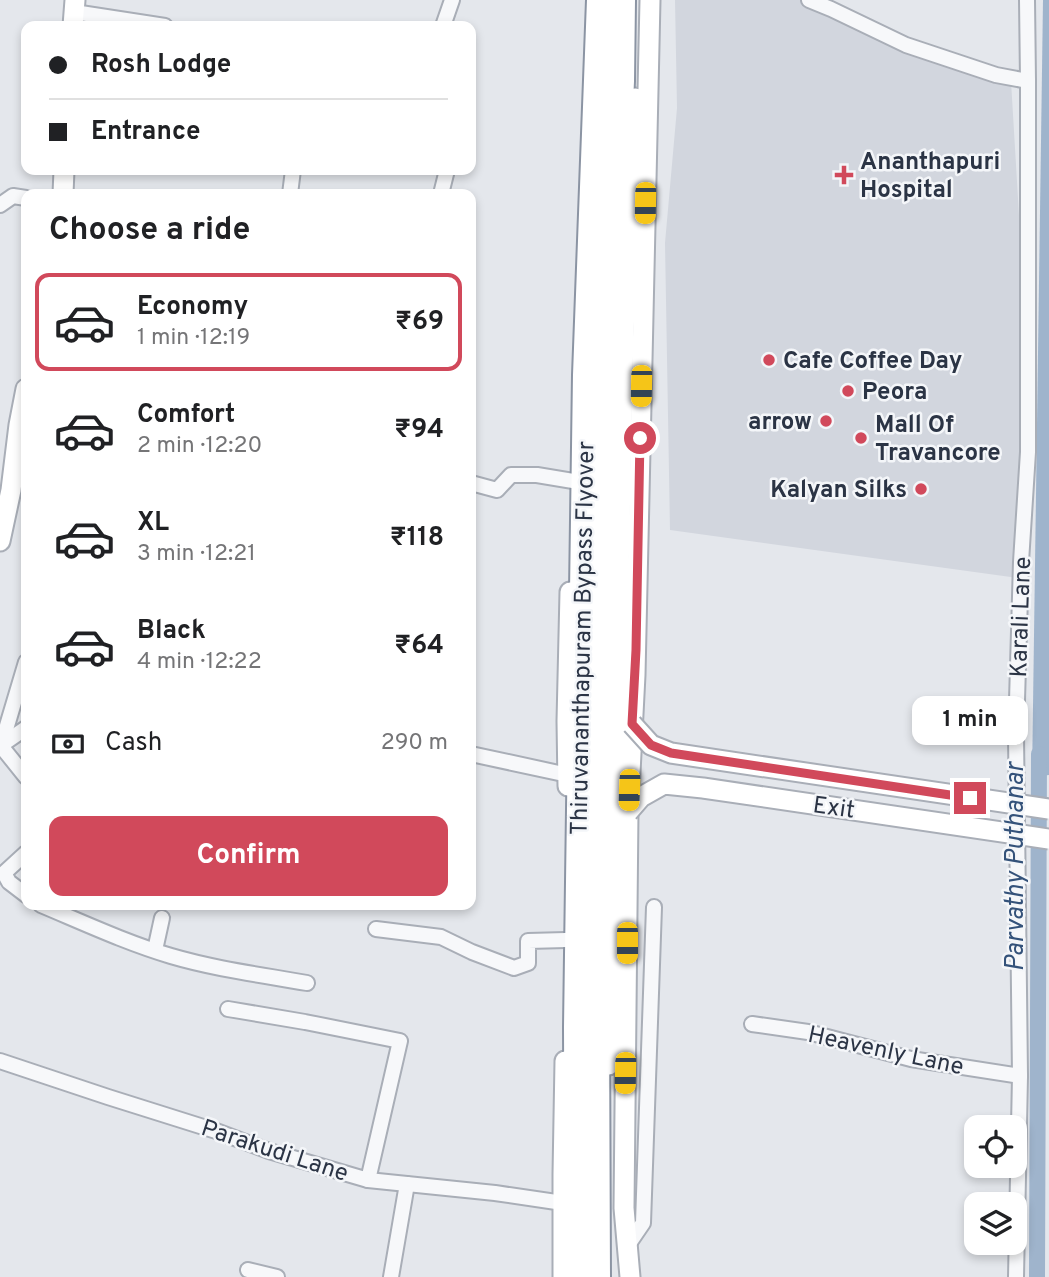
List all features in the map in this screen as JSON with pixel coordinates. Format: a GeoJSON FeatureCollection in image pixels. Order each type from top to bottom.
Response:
{"type":"FeatureCollection","features":[{"type":"Feature","properties":{"kind":"highway","name":"Thiruvananthapuram Bypass Flyover"},"geometry":{"type":"LineString","coordinates":[[578,1277],[577,1027],[586,375],[600,0]]}},
{"type":"Feature","properties":{"kind":"highway","name":"Thiruvananthapuram Bypass Flyover"},"geometry":{"type":"LineString","coordinates":[[597,1277],[596,1023],[607,371],[621,81],[622,0]]}},
{"type":"Feature","properties":{"kind":"street"},"geometry":{"type":"LineString","coordinates":[[445,21],[452,0]]}},
{"type":"Feature","properties":{"kind":"street"},"geometry":{"type":"LineString","coordinates":[[563,1277],[567,721],[588,0]]}},
{"type":"Feature","properties":{"kind":"street"},"geometry":{"type":"LineString","coordinates":[[809,0],[906,45],[996,75],[1028,80]]}},
{"type":"Feature","properties":{"kind":"street","name":"Karali Lane"},"geometry":{"type":"LineString","coordinates":[[1016,1277],[1020,1076],[1016,735],[1021,562],[1028,453],[1027,0]]}},
{"type":"Feature","properties":{"kind":"street"},"geometry":{"type":"LineString","coordinates":[[629,1277],[624,1209],[628,812],[635,675],[650,9]]}},
{"type":"Feature","properties":{"kind":"street"},"geometry":{"type":"LineString","coordinates":[[606,1277],[604,1235],[624,332],[637,32],[650,9]]}},
{"type":"Feature","properties":{"kind":"street"},"geometry":{"type":"LineString","coordinates":[[74,13],[130,21]]}},
{"type":"Feature","properties":{"kind":"street"},"geometry":{"type":"LineString","coordinates":[[0,205],[13,196],[21,197]]}},
{"type":"Feature","properties":{"kind":"street"},"geometry":{"type":"LineString","coordinates":[[0,541],[5,489],[21,415]]}},
{"type":"Feature","properties":{"kind":"street"},"geometry":{"type":"LineString","coordinates":[[476,485],[497,490],[511,475],[537,475],[573,481]]}},
{"type":"Feature","properties":{"kind":"street"},"geometry":{"type":"LineString","coordinates":[[0,746],[21,678]]}},
{"type":"Feature","properties":{"kind":"street"},"geometry":{"type":"LineString","coordinates":[[632,724],[651,745],[671,753],[1049,809]]}},
{"type":"Feature","properties":{"kind":"street"},"geometry":{"type":"LineString","coordinates":[[0,746],[21,731]]}},
{"type":"Feature","properties":{"kind":"street"},"geometry":{"type":"LineString","coordinates":[[0,746],[21,771]]}},
{"type":"Feature","properties":{"kind":"street"},"geometry":{"type":"LineString","coordinates":[[476,755],[568,775]]}},
{"type":"Feature","properties":{"kind":"street","name":"Exit"},"geometry":{"type":"LineString","coordinates":[[628,812],[641,797],[664,784],[1049,839]]}},
{"type":"Feature","properties":{"kind":"street"},"geometry":{"type":"LineString","coordinates":[[21,858],[4,873],[21,891]]}},
{"type":"Feature","properties":{"kind":"street"},"geometry":{"type":"LineString","coordinates":[[628,1245],[643,1223],[654,907]]}},
{"type":"Feature","properties":{"kind":"street"},"geometry":{"type":"LineString","coordinates":[[53,910],[171,956],[307,983]]}},
{"type":"Feature","properties":{"kind":"street"},"geometry":{"type":"LineString","coordinates":[[155,950],[162,918]]}},
{"type":"Feature","properties":{"kind":"street"},"geometry":{"type":"LineString","coordinates":[[376,929],[441,937],[514,968],[528,963],[528,941],[566,940]]}},
{"type":"Feature","properties":{"kind":"street","name":"Parakudi Lane"},"geometry":{"type":"LineString","coordinates":[[0,1061],[216,1130],[270,1151],[368,1180],[400,1041],[228,1009]]}},
{"type":"Feature","properties":{"kind":"street","name":"Heavenly Lane"},"geometry":{"type":"LineString","coordinates":[[752,1024],[808,1032],[911,1059],[1020,1076]]}},
{"type":"Feature","properties":{"kind":"street"},"geometry":{"type":"LineString","coordinates":[[368,1180],[563,1203]]}},
{"type":"Feature","properties":{"kind":"street"},"geometry":{"type":"LineString","coordinates":[[391,1277],[407,1184]]}},
{"type":"Feature","properties":{"kind":"street"},"geometry":{"type":"LineString","coordinates":[[247,1270],[277,1277]]}},
{"type":"Feature","properties":{"kind":"shaded area"},"geometry":{"type":"Polygon","coordinates":[[[675,0],[807,0],[831,7],[930,61],[1011,81],[1025,316],[1018,578],[670,530],[665,243],[677,108],[675,0]]]}},
{"type":"Feature","properties":{"kind":"water"},"geometry":{"type":"Polygon","coordinates":[[[1043,0],[1049,0],[1049,775],[1032,777],[1043,0]]]}},
{"type":"Feature","properties":{"kind":"waterway","name":"Parvathy Puthanar"},"geometry":{"type":"LineString","coordinates":[[1037,1277],[1039,754]]}},
{"type":"Feature","properties":{"kind":"place","name":"Ananthapuri Hospital"},"geometry":{"type":"Point","coordinates":[844,175]}},
{"type":"Feature","properties":{"kind":"place","name":"Cafe Coffee Day"},"geometry":{"type":"Point","coordinates":[769,360]}},
{"type":"Feature","properties":{"kind":"place","name":"Peora"},"geometry":{"type":"Point","coordinates":[848,391]}},
{"type":"Feature","properties":{"kind":"place","name":"arrow"},"geometry":{"type":"Point","coordinates":[826,421]}},
{"type":"Feature","properties":{"kind":"place","name":"Mall Of Travancore"},"geometry":{"type":"Point","coordinates":[861,438]}},
{"type":"Feature","properties":{"kind":"place","name":"Kalyan Silks"},"geometry":{"type":"Point","coordinates":[921,489]}},
{"type":"Feature","properties":{"kind":"route"},"geometry":{"type":"LineString","coordinates":[[640,438],[632,724],[651,745],[671,753],[970,798]]}}]}
